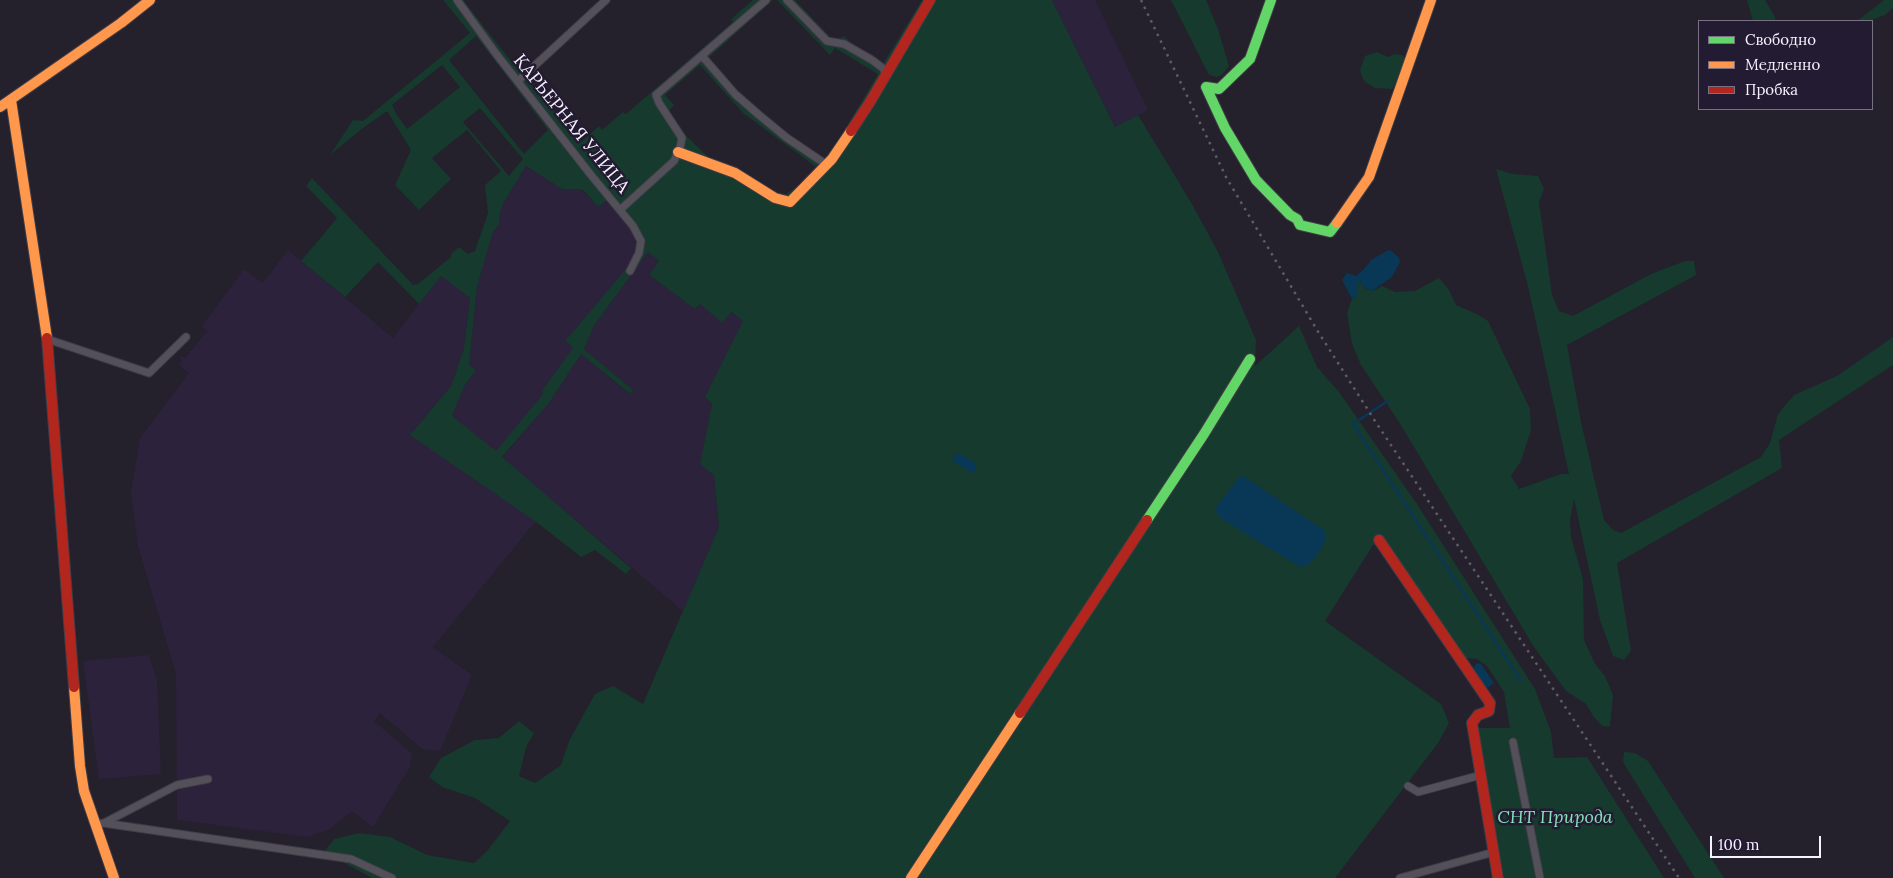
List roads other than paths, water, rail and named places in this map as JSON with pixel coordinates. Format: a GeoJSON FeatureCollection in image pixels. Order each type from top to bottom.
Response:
{"type":"FeatureCollection","features":[{"type":"Feature","properties":{"kind":"street"},"geometry":{"type":"LineString","coordinates":[[0,107],[121,23],[150,0]]}},
{"type":"Feature","properties":{"kind":"street","name":"КАРЬЕРНАЯ УЛИЦА"},"geometry":{"type":"LineString","coordinates":[[457,0],[591,175],[621,209],[633,226],[640,241],[639,254],[630,271]]}},
{"type":"Feature","properties":{"kind":"street"},"geometry":{"type":"LineString","coordinates":[[518,81],[606,0]]}},
{"type":"Feature","properties":{"kind":"street"},"geometry":{"type":"LineString","coordinates":[[621,209],[674,161],[678,152],[682,138],[658,103],[656,94],[766,0]]}},
{"type":"Feature","properties":{"kind":"street"},"geometry":{"type":"LineString","coordinates":[[787,0],[827,41],[844,44],[872,60],[884,69],[885,75]]}},
{"type":"Feature","properties":{"kind":"street"},"geometry":{"type":"LineString","coordinates":[[678,152],[735,173],[775,198],[790,202],[827,165],[870,102],[930,0]]}},
{"type":"Feature","properties":{"kind":"street"},"geometry":{"type":"LineString","coordinates":[[1271,0],[1250,59],[1219,89],[1206,87],[1228,135],[1256,180],[1290,215],[1297,219],[1300,225],[1330,232],[1369,177],[1431,0]]}},
{"type":"Feature","properties":{"kind":"street"},"geometry":{"type":"LineString","coordinates":[[702,56],[736,94],[759,115],[786,138],[827,165]]}},
{"type":"Feature","properties":{"kind":"street"},"geometry":{"type":"LineString","coordinates":[[11,100],[47,339],[80,766],[84,791],[99,825],[114,878]]}},
{"type":"Feature","properties":{"kind":"street"},"geometry":{"type":"LineString","coordinates":[[47,339],[149,373],[186,337]]}},
{"type":"Feature","properties":{"kind":"street"},"geometry":{"type":"LineString","coordinates":[[911,878],[1199,442],[1250,359]]}},
{"type":"Feature","properties":{"kind":"street"},"geometry":{"type":"LineString","coordinates":[[1379,540],[1490,703],[1489,711],[1478,716],[1472,723],[1498,878]]}},
{"type":"Feature","properties":{"kind":"street"},"geometry":{"type":"LineString","coordinates":[[1513,742],[1540,878]]}},
{"type":"Feature","properties":{"kind":"street"},"geometry":{"type":"LineString","coordinates":[[1408,786],[1418,792],[1481,775]]}},
{"type":"Feature","properties":{"kind":"street"},"geometry":{"type":"LineString","coordinates":[[99,825],[177,785],[208,779]]}},
{"type":"Feature","properties":{"kind":"street"},"geometry":{"type":"LineString","coordinates":[[99,825],[351,859],[392,878]]}},
{"type":"Feature","properties":{"kind":"street"},"geometry":{"type":"LineString","coordinates":[[1400,878],[1494,852]]}},
{"type":"Feature","properties":{"kind":"water"},"geometry":{"type":"Polygon","coordinates":[[[1388,250],[1392,251],[1399,258],[1400,262],[1392,277],[1372,291],[1365,288],[1360,281],[1358,282],[1358,295],[1352,299],[1342,280],[1347,273],[1356,276],[1371,260],[1388,250]]]}},
{"type":"Feature","properties":{"kind":"water"},"geometry":{"type":"Polygon","coordinates":[[[959,453],[974,462],[977,468],[973,473],[952,460],[959,453]]]}},
{"type":"Feature","properties":{"kind":"water"},"geometry":{"type":"Polygon","coordinates":[[[1240,476],[1245,477],[1325,531],[1326,540],[1315,558],[1307,566],[1300,567],[1223,520],[1217,514],[1216,507],[1240,476]]]}},
{"type":"Feature","properties":{"kind":"water"},"geometry":{"type":"Polygon","coordinates":[[[1477,663],[1481,664],[1494,683],[1489,687],[1485,687],[1472,670],[1477,663]]]}},
{"type":"Feature","properties":{"kind":"waterway"},"geometry":{"type":"LineString","coordinates":[[1389,400],[1353,424],[1521,681]]}},
{"type":"Feature","properties":{"kind":"railway"},"geometry":{"type":"LineString","coordinates":[[1141,0],[1226,177],[1317,330],[1375,421],[1679,878]]}},
{"type":"Feature","properties":{"kind":"park label","name":"СНТ Природа"},"geometry":{"type":"Point","coordinates":[1555,818]}}]}
